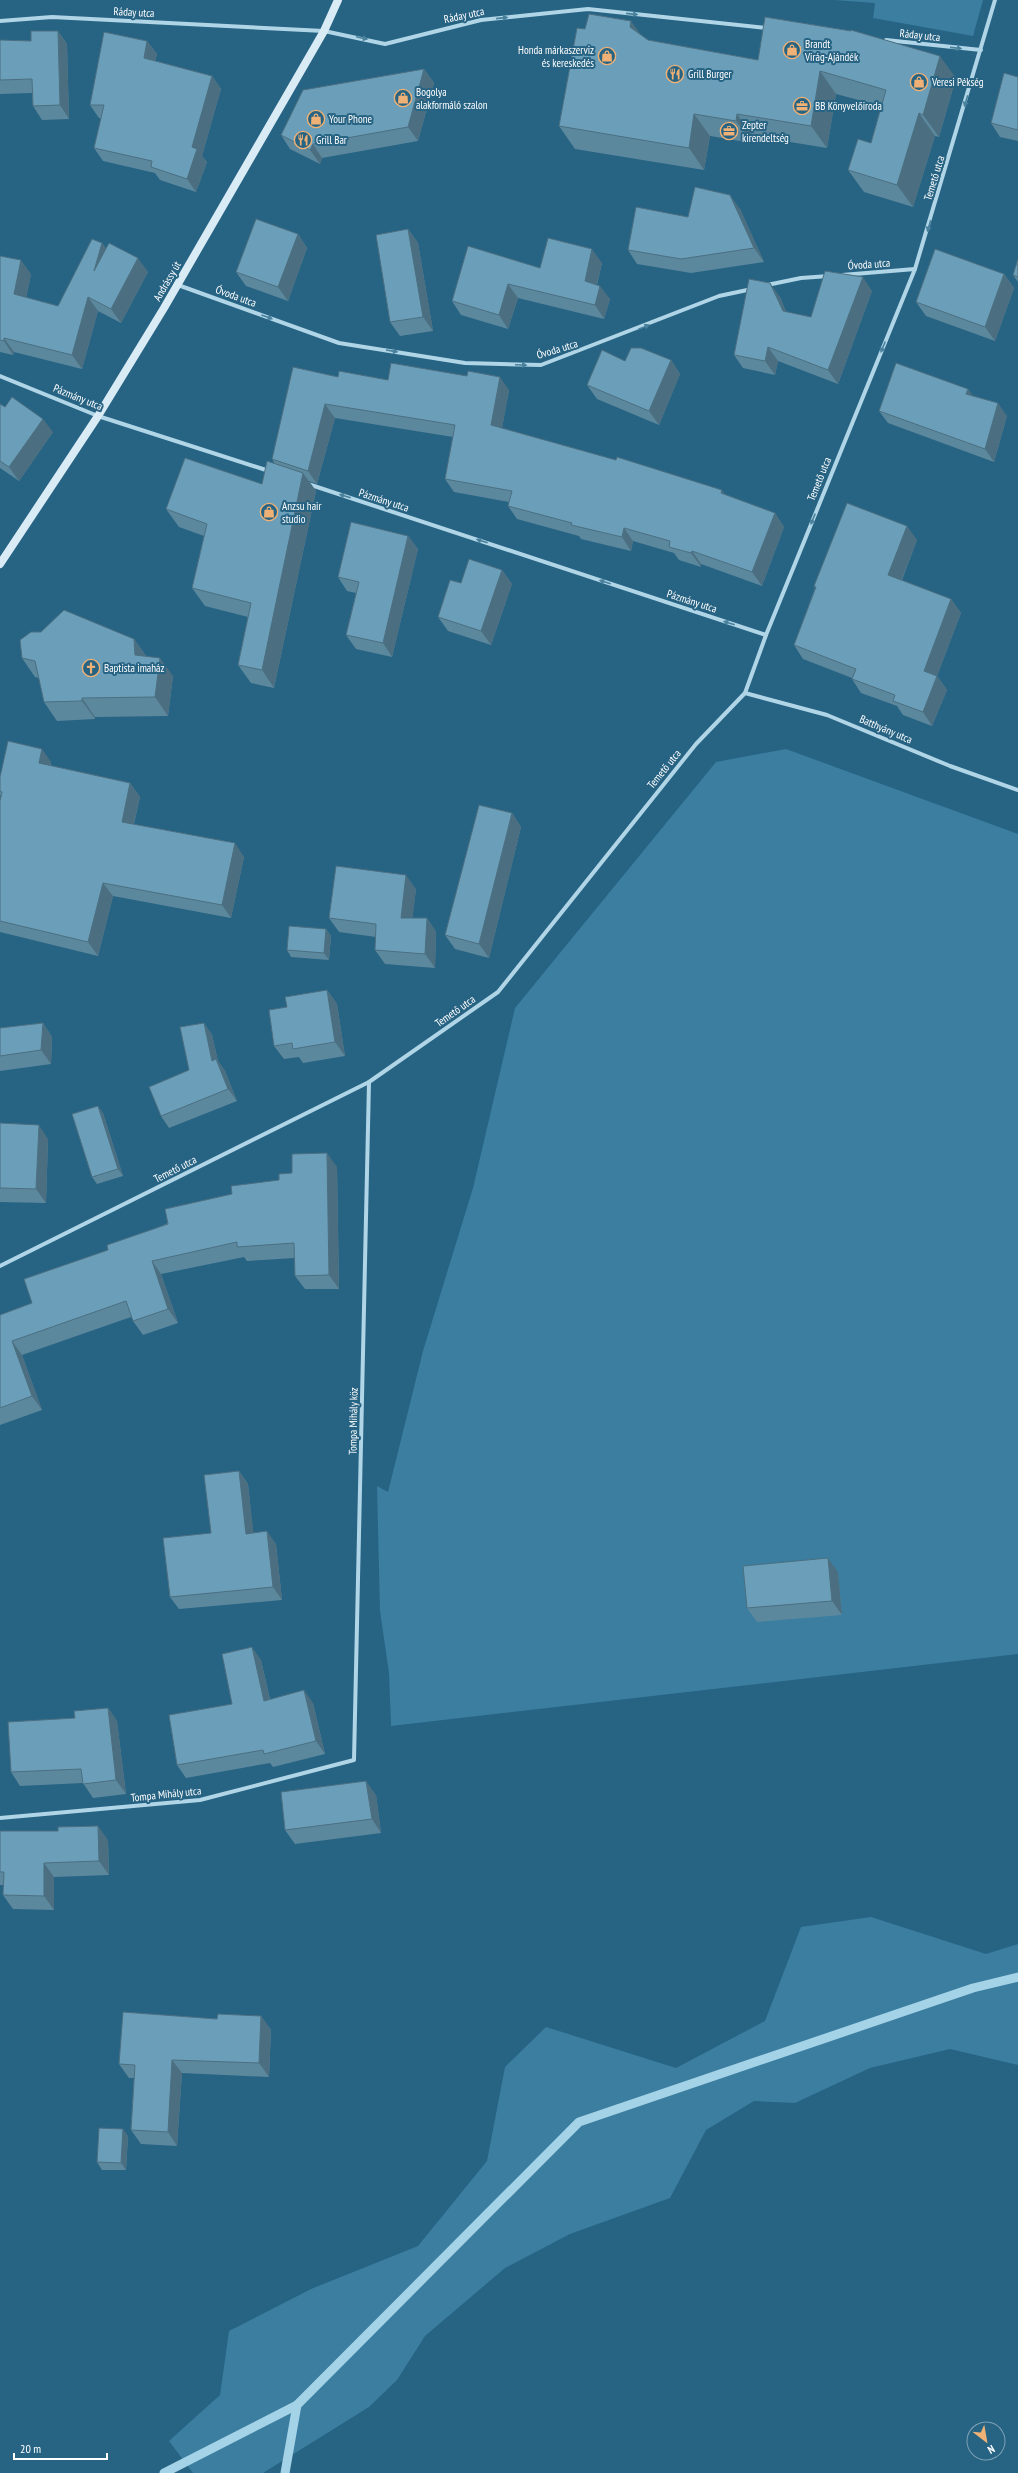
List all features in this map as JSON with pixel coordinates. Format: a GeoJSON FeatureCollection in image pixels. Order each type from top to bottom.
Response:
{"type":"FeatureCollection","features":[{"type":"Feature","properties":{"kind":"main road","name":"Andrássy út"},"geometry":{"type":"LineString","coordinates":[[0,564],[98,416],[178,285],[324,30],[338,0]]}},
{"type":"Feature","properties":{"kind":"street","name":"Temető utca"},"geometry":{"type":"LineString","coordinates":[[0,1266],[369,1082],[498,992],[696,744],[745,693],[766,635],[915,269],[995,0]]}},
{"type":"Feature","properties":{"kind":"street","name":"Ráday utca"},"geometry":{"type":"LineString","coordinates":[[0,21],[52,17],[324,30],[385,44],[481,20],[588,9],[771,28]]}},
{"type":"Feature","properties":{"kind":"street","name":"Ráday utca"},"geometry":{"type":"LineString","coordinates":[[882,40],[981,50]]}},
{"type":"Feature","properties":{"kind":"street","name":"Óvoda utca"},"geometry":{"type":"LineString","coordinates":[[840,275],[915,269]]}},
{"type":"Feature","properties":{"kind":"street","name":"Óvoda utca"},"geometry":{"type":"LineString","coordinates":[[764,286],[801,278],[832,276]]}},
{"type":"Feature","properties":{"kind":"street","name":"Óvoda utca"},"geometry":{"type":"LineString","coordinates":[[178,285],[339,343],[465,363],[541,365],[719,296],[756,288]]}},
{"type":"Feature","properties":{"kind":"street","name":"Pázmány utca"},"geometry":{"type":"LineString","coordinates":[[0,376],[98,416],[276,474]]}},
{"type":"Feature","properties":{"kind":"street","name":"Pázmány utca"},"geometry":{"type":"LineString","coordinates":[[306,484],[766,635]]}},
{"type":"Feature","properties":{"kind":"street","name":"Batthyány utca"},"geometry":{"type":"LineString","coordinates":[[745,693],[827,715],[950,766],[1018,790]]}},
{"type":"Feature","properties":{"kind":"street","name":"Tompa Mihály köz"},"geometry":{"type":"LineString","coordinates":[[354,1760],[369,1082]]}},
{"type":"Feature","properties":{"kind":"street","name":"Tompa Mihály utca"},"geometry":{"type":"LineString","coordinates":[[0,1818],[200,1800],[354,1760]]}},
{"type":"Feature","properties":{"kind":"shaded area"},"geometry":{"type":"Polygon","coordinates":[[[834,0],[983,0],[973,36],[873,18],[875,3],[834,0]]]}},
{"type":"Feature","properties":{"kind":"shaded area"},"geometry":{"type":"Polygon","coordinates":[[[786,749],[1018,834],[1018,1654],[391,1726],[389,1673],[380,1611],[377,1486],[388,1492],[423,1351],[473,1188],[515,1008],[716,762],[786,749]]]}},
{"type":"Feature","properties":{"kind":"shaded area"},"geometry":{"type":"Polygon","coordinates":[[[871,1917],[986,1954],[1018,1944],[1018,2065],[950,2049],[870,2068],[795,2103],[754,2101],[706,2130],[670,2198],[570,2234],[505,2268],[425,2336],[397,2380],[369,2407],[263,2473],[193,2473],[169,2441],[220,2395],[229,2331],[311,2289],[418,2246],[487,2161],[505,2067],[546,2027],[676,2068],[765,2021],[801,1927],[871,1917]]]}},
{"type":"Feature","properties":{"kind":"building"},"geometry":{"type":"Polygon","coordinates":[[[589,14],[631,21],[630,27],[648,40],[758,60],[765,17],[851,30],[940,56],[923,115],[919,113],[897,185],[848,170],[858,139],[871,143],[886,90],[820,71],[811,126],[737,114],[736,121],[694,114],[689,148],[559,126],[577,28],[585,29],[589,14]]]}},
{"type":"Feature","properties":{"kind":"building"},"geometry":{"type":"Polygon","coordinates":[[[31,31],[58,31],[60,105],[33,106],[32,79],[0,80],[0,40],[31,41],[31,31]]]}},
{"type":"Feature","properties":{"kind":"building"},"geometry":{"type":"Polygon","coordinates":[[[104,32],[147,41],[144,58],[212,76],[192,147],[197,149],[187,179],[151,167],[152,161],[94,148],[104,105],[90,105],[104,32]]]}},
{"type":"Feature","properties":{"kind":"building"},"geometry":{"type":"Polygon","coordinates":[[[424,69],[408,127],[313,144],[310,150],[281,135],[303,90],[424,69]]]}},
{"type":"Feature","properties":{"kind":"building"},"geometry":{"type":"Polygon","coordinates":[[[1004,73],[1018,77],[1018,130],[991,123],[1004,73]]]}},
{"type":"Feature","properties":{"kind":"building"},"geometry":{"type":"Polygon","coordinates":[[[695,187],[730,195],[754,248],[681,259],[628,250],[636,207],[688,217],[695,187]]]}},
{"type":"Feature","properties":{"kind":"building"},"geometry":{"type":"Polygon","coordinates":[[[256,219],[298,234],[278,287],[236,272],[256,219]]]}},
{"type":"Feature","properties":{"kind":"building"},"geometry":{"type":"Polygon","coordinates":[[[408,229],[423,317],[390,322],[376,235],[408,229]]]}},
{"type":"Feature","properties":{"kind":"building"},"geometry":{"type":"Polygon","coordinates":[[[548,238],[592,249],[585,281],[600,286],[595,305],[508,284],[499,315],[452,301],[468,246],[540,268],[548,238]]]}},
{"type":"Feature","properties":{"kind":"building"},"geometry":{"type":"Polygon","coordinates":[[[92,239],[102,243],[94,271],[109,243],[138,258],[111,309],[88,297],[72,355],[4,338],[4,341],[0,340],[0,256],[21,260],[14,294],[58,306],[92,239]]]}},
{"type":"Feature","properties":{"kind":"building"},"geometry":{"type":"Polygon","coordinates":[[[935,249],[1004,274],[985,327],[916,302],[935,249]]]}},
{"type":"Feature","properties":{"kind":"building"},"geometry":{"type":"Polygon","coordinates":[[[1018,259],[1018,277],[1013,275],[1018,259]]]}},
{"type":"Feature","properties":{"kind":"building"},"geometry":{"type":"Polygon","coordinates":[[[825,271],[863,277],[828,370],[768,347],[765,361],[734,355],[749,279],[770,283],[783,311],[811,317],[825,271]]]}},
{"type":"Feature","properties":{"kind":"building"},"geometry":{"type":"Polygon","coordinates":[[[631,348],[641,348],[671,360],[649,411],[587,385],[602,350],[625,361],[631,348]]]}},
{"type":"Feature","properties":{"kind":"building"},"geometry":{"type":"Polygon","coordinates":[[[391,363],[467,376],[468,371],[500,377],[491,425],[616,460],[617,457],[722,490],[721,493],[775,513],[752,572],[692,551],[691,553],[669,547],[670,541],[624,528],[622,537],[571,525],[572,523],[508,506],[512,491],[445,479],[455,425],[325,404],[308,471],[272,459],[293,367],[338,377],[339,371],[388,380],[391,363]]]}},
{"type":"Feature","properties":{"kind":"building"},"geometry":{"type":"Polygon","coordinates":[[[896,363],[968,389],[966,394],[998,403],[985,449],[879,411],[896,363]]]}},
{"type":"Feature","properties":{"kind":"building"},"geometry":{"type":"Polygon","coordinates":[[[12,397],[43,419],[9,467],[0,461],[0,404],[5,407],[12,397]]]}},
{"type":"Feature","properties":{"kind":"building"},"geometry":{"type":"Polygon","coordinates":[[[185,458],[262,484],[267,461],[303,473],[262,670],[238,665],[251,603],[192,588],[207,524],[166,509],[185,458]]]}},
{"type":"Feature","properties":{"kind":"building"},"geometry":{"type":"Polygon","coordinates":[[[847,503],[907,526],[888,575],[951,599],[924,671],[937,676],[923,712],[893,701],[895,695],[852,679],[856,669],[794,645],[816,587],[814,586],[847,503]]]}},
{"type":"Feature","properties":{"kind":"building"},"geometry":{"type":"Polygon","coordinates":[[[351,522],[408,536],[383,643],[346,635],[359,582],[338,577],[351,522]]]}},
{"type":"Feature","properties":{"kind":"building"},"geometry":{"type":"Polygon","coordinates":[[[469,559],[502,570],[481,631],[438,617],[450,580],[461,583],[469,559]]]}},
{"type":"Feature","properties":{"kind":"building","name":"Baptista imaház"},"geometry":{"type":"Polygon","coordinates":[[[64,610],[134,639],[135,655],[160,658],[155,697],[82,698],[82,701],[44,702],[35,661],[22,658],[20,640],[31,632],[41,632],[64,610]]]}},
{"type":"Feature","properties":{"kind":"building"},"geometry":{"type":"Polygon","coordinates":[[[8,741],[42,749],[39,763],[130,783],[122,822],[235,843],[222,905],[103,883],[88,942],[0,921],[0,801],[2,792],[0,791],[0,777],[8,741]]]}},
{"type":"Feature","properties":{"kind":"building"},"geometry":{"type":"Polygon","coordinates":[[[479,805],[512,813],[479,944],[445,935],[479,805]]]}},
{"type":"Feature","properties":{"kind":"building"},"geometry":{"type":"Polygon","coordinates":[[[336,866],[406,875],[401,918],[427,918],[425,954],[375,950],[376,924],[329,918],[336,866]]]}},
{"type":"Feature","properties":{"kind":"building"},"geometry":{"type":"Polygon","coordinates":[[[289,926],[326,929],[324,953],[287,950],[289,926]]]}},
{"type":"Feature","properties":{"kind":"building"},"geometry":{"type":"Polygon","coordinates":[[[327,990],[335,1042],[293,1049],[292,1043],[274,1046],[269,1010],[287,1007],[285,997],[327,990]]]}},
{"type":"Feature","properties":{"kind":"building"},"geometry":{"type":"Polygon","coordinates":[[[43,1023],[41,1050],[0,1056],[0,1028],[43,1023]]]}},
{"type":"Feature","properties":{"kind":"building"},"geometry":{"type":"Polygon","coordinates":[[[204,1023],[212,1061],[216,1059],[228,1089],[161,1116],[149,1087],[189,1070],[180,1027],[204,1023]]]}},
{"type":"Feature","properties":{"kind":"building"},"geometry":{"type":"Polygon","coordinates":[[[98,1106],[118,1169],[92,1177],[72,1114],[98,1106]]]}},
{"type":"Feature","properties":{"kind":"building"},"geometry":{"type":"Polygon","coordinates":[[[0,1123],[39,1125],[36,1189],[0,1188],[0,1123]]]}},
{"type":"Feature","properties":{"kind":"building"},"geometry":{"type":"Polygon","coordinates":[[[327,1153],[329,1275],[295,1276],[294,1243],[237,1247],[237,1242],[152,1261],[168,1309],[133,1321],[126,1301],[12,1341],[32,1396],[0,1408],[0,1315],[32,1303],[24,1279],[108,1250],[107,1245],[168,1224],[165,1209],[232,1194],[231,1186],[279,1180],[279,1174],[292,1173],[292,1154],[327,1153]]]}},
{"type":"Feature","properties":{"kind":"building"},"geometry":{"type":"Polygon","coordinates":[[[239,1471],[246,1534],[267,1531],[273,1587],[170,1597],[163,1538],[211,1533],[204,1475],[239,1471]]]}},
{"type":"Feature","properties":{"kind":"building"},"geometry":{"type":"Polygon","coordinates":[[[828,1558],[832,1601],[747,1608],[743,1566],[828,1558]]]}},
{"type":"Feature","properties":{"kind":"building"},"geometry":{"type":"Polygon","coordinates":[[[252,1647],[264,1701],[304,1690],[316,1741],[264,1754],[263,1750],[177,1765],[169,1715],[232,1704],[222,1654],[252,1647]]]}},
{"type":"Feature","properties":{"kind":"building"},"geometry":{"type":"Polygon","coordinates":[[[108,1708],[116,1780],[83,1784],[81,1769],[11,1772],[8,1722],[75,1718],[74,1711],[108,1708]]]}},
{"type":"Feature","properties":{"kind":"building"},"geometry":{"type":"Polygon","coordinates":[[[366,1781],[372,1819],[285,1830],[281,1792],[366,1781]]]}},
{"type":"Feature","properties":{"kind":"building"},"geometry":{"type":"Polygon","coordinates":[[[98,1826],[99,1861],[44,1863],[44,1896],[3,1895],[4,1872],[0,1872],[0,1831],[58,1831],[58,1827],[98,1826]]]}},
{"type":"Feature","properties":{"kind":"building"},"geometry":{"type":"Polygon","coordinates":[[[123,2012],[217,2019],[218,2014],[261,2016],[259,2063],[172,2060],[168,2132],[131,2130],[135,2065],[119,2064],[123,2012]]]}},
{"type":"Feature","properties":{"kind":"building"},"geometry":{"type":"Polygon","coordinates":[[[99,2128],[123,2129],[121,2163],[97,2162],[99,2128]]]}},
{"type":"Feature","properties":{"kind":"waterway"},"geometry":{"type":"LineString","coordinates":[[285,2473],[297,2405],[579,2122],[973,1988],[1018,1977]]}},
{"type":"Feature","properties":{"kind":"waterway"},"geometry":{"type":"LineString","coordinates":[[164,2473],[297,2405]]}},
{"type":"Feature","properties":{"kind":"place","name":"Brandt Virág-Ajándék"},"geometry":{"type":"Point","coordinates":[792,50]}},
{"type":"Feature","properties":{"kind":"place","name":"Honda márkaszerviz és kereskedés"},"geometry":{"type":"Point","coordinates":[607,56]}},
{"type":"Feature","properties":{"kind":"place","name":"Grill Burger"},"geometry":{"type":"Point","coordinates":[675,74]}},
{"type":"Feature","properties":{"kind":"place","name":"Veresi Pékség"},"geometry":{"type":"Point","coordinates":[919,82]}},
{"type":"Feature","properties":{"kind":"place","name":"Bogolya alakformáló szalon"},"geometry":{"type":"Point","coordinates":[403,98]}},
{"type":"Feature","properties":{"kind":"place","name":"BB Könyvelőiroda"},"geometry":{"type":"Point","coordinates":[802,106]}},
{"type":"Feature","properties":{"kind":"place","name":"Your Phone"},"geometry":{"type":"Point","coordinates":[316,119]}},
{"type":"Feature","properties":{"kind":"place","name":"Zepter kirendeltség"},"geometry":{"type":"Point","coordinates":[729,131]}},
{"type":"Feature","properties":{"kind":"place","name":"Grill Bar"},"geometry":{"type":"Point","coordinates":[303,140]}},
{"type":"Feature","properties":{"kind":"place","name":"Anzsu hair studio"},"geometry":{"type":"Point","coordinates":[269,512]}},
{"type":"Feature","properties":{"kind":"place","name":"Baptista imaház"},"geometry":{"type":"Point","coordinates":[91,668]}}]}
